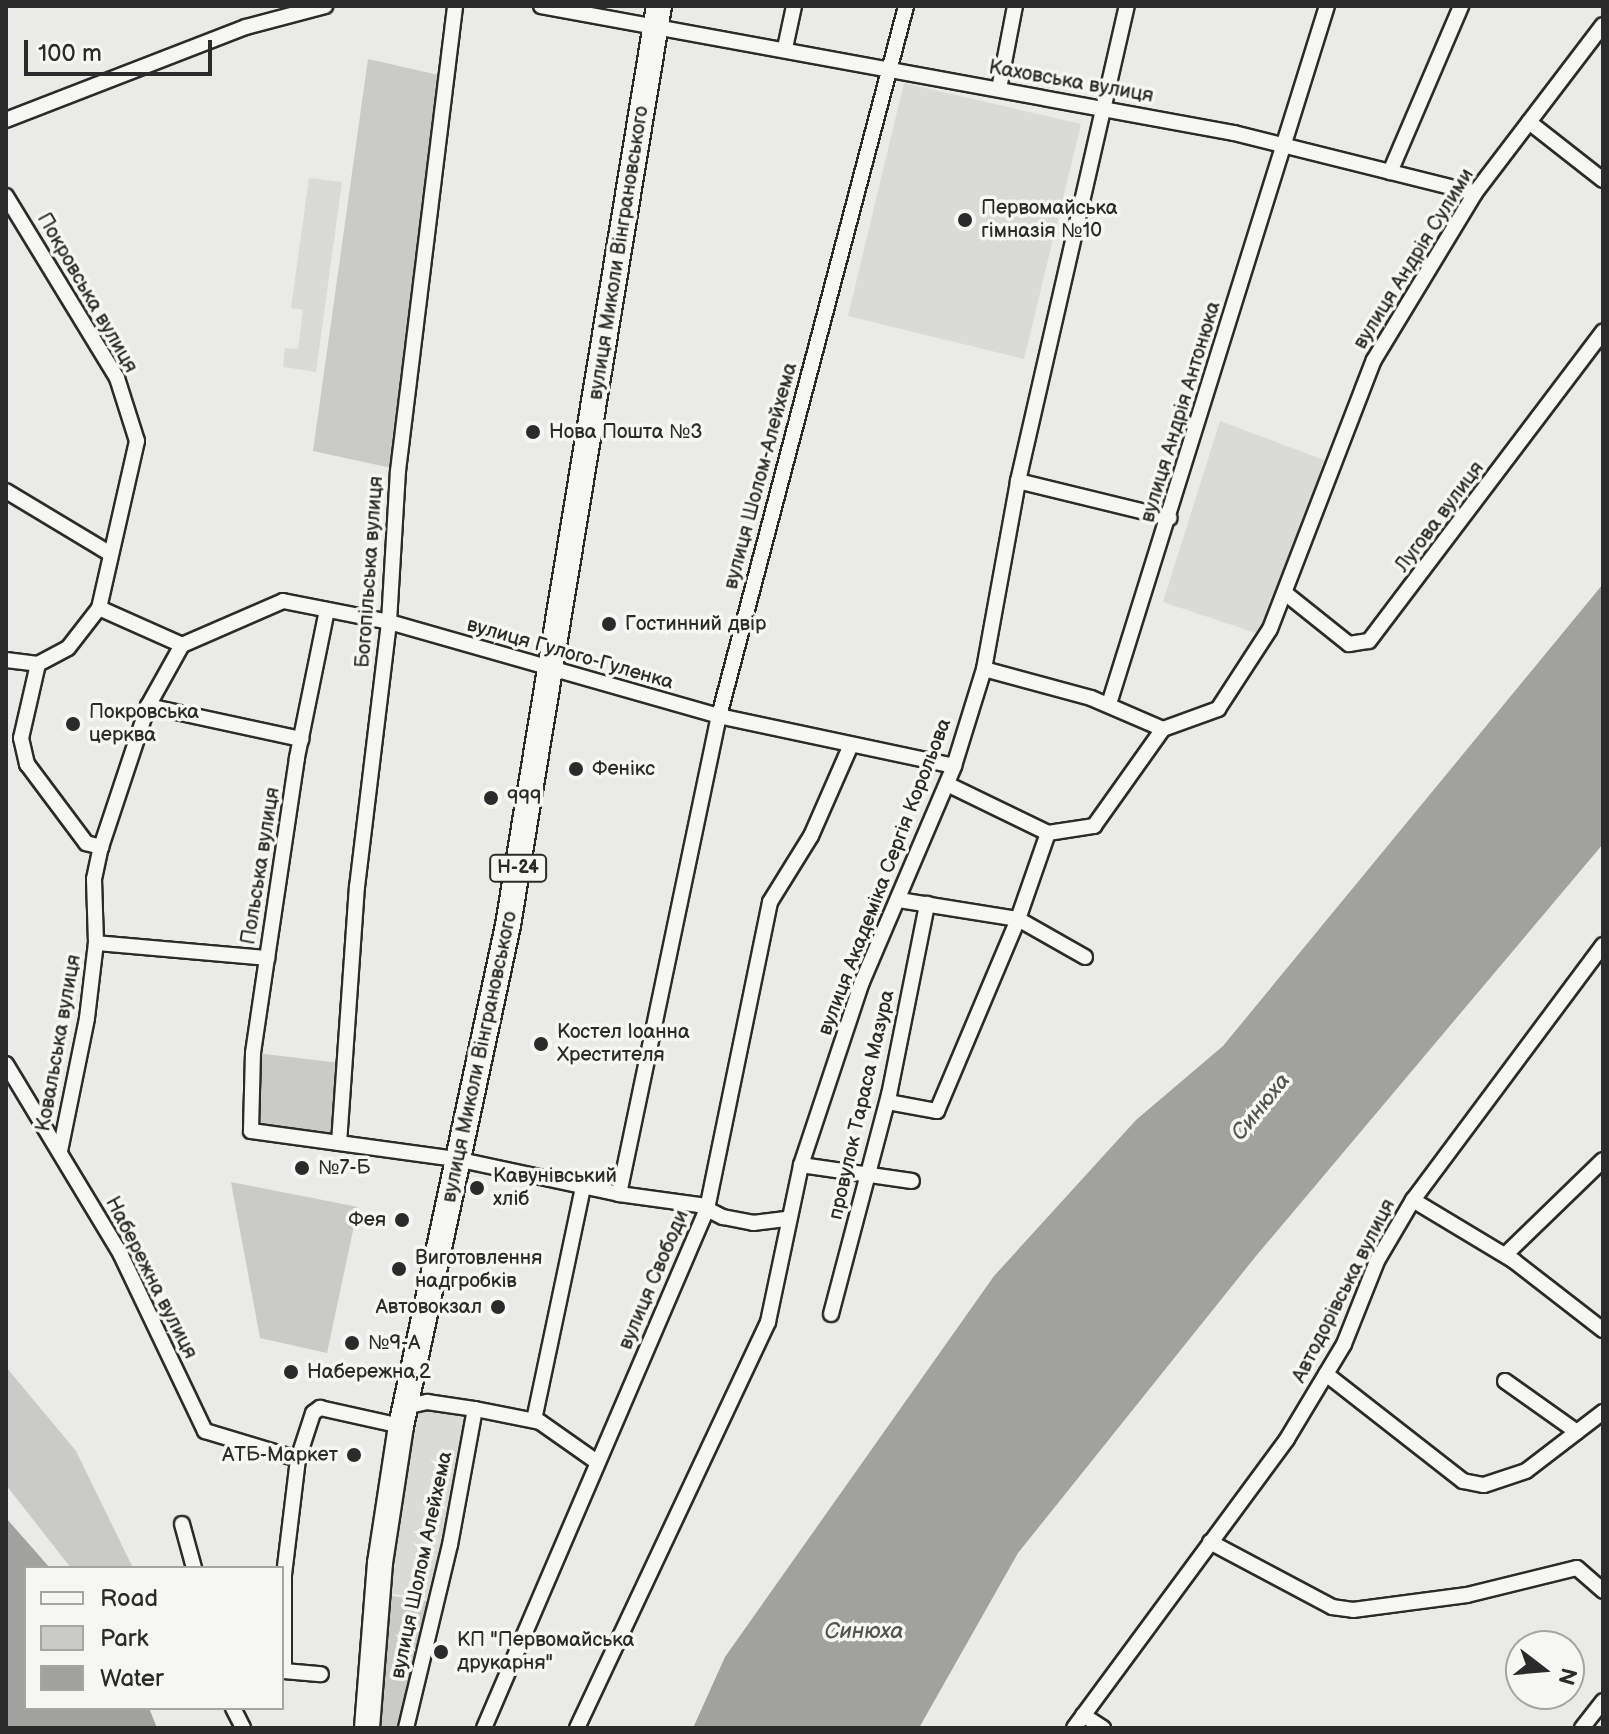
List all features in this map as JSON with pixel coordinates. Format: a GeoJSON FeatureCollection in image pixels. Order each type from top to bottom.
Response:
{"type":"FeatureCollection","features":[{"type":"Feature","properties":{"kind":"main road","name":"вулиця Миколи Вінграновського"},"geometry":{"type":"LineString","coordinates":[[367,1728],[380,1563],[403,1417],[508,925],[659,6]]}},
{"type":"Feature","properties":{"kind":"street"},"geometry":{"type":"LineString","coordinates":[[6,120],[246,27],[325,6]]}},
{"type":"Feature","properties":{"kind":"street","name":"Богопільська вулиця"},"geometry":{"type":"LineString","coordinates":[[339,1143],[357,887],[389,622],[398,471],[455,6]]}},
{"type":"Feature","properties":{"kind":"street","name":"Каховська вулиця"},"geometry":{"type":"LineString","coordinates":[[541,6],[654,30],[785,48],[1104,107],[1283,145],[1475,193]]}},
{"type":"Feature","properties":{"kind":"street"},"geometry":{"type":"LineString","coordinates":[[785,48],[794,6]]}},
{"type":"Feature","properties":{"kind":"street","name":"вулиця Шолом-Алейхема"},"geometry":{"type":"LineString","coordinates":[[619,1194],[719,716],[906,6]]}},
{"type":"Feature","properties":{"kind":"street"},"geometry":{"type":"LineString","coordinates":[[999,89],[1015,6]]}},
{"type":"Feature","properties":{"kind":"street","name":"вулиця Академіка Сергія Корольова"},"geometry":{"type":"LineString","coordinates":[[577,1728],[768,1322],[801,1165],[862,982],[954,766],[984,669],[1018,481],[1127,6]]}},
{"type":"Feature","properties":{"kind":"street","name":"вулиця Андрія Антонюка"},"geometry":{"type":"LineString","coordinates":[[1109,704],[1170,518],[1327,6]]}},
{"type":"Feature","properties":{"kind":"street"},"geometry":{"type":"LineString","coordinates":[[1390,172],[1461,6]]}},
{"type":"Feature","properties":{"kind":"street","name":"вулиця Андрія Сулими"},"geometry":{"type":"LineString","coordinates":[[1163,729],[1218,709],[1270,629],[1374,360],[1475,193],[1603,25]]}},
{"type":"Feature","properties":{"kind":"street"},"geometry":{"type":"LineString","coordinates":[[1529,122],[1603,180]]}},
{"type":"Feature","properties":{"kind":"street","name":"Покровська вулиця"},"geometry":{"type":"LineString","coordinates":[[6,196],[117,378],[137,441],[109,553],[99,608]]}},
{"type":"Feature","properties":{"kind":"street","name":"Лугова вулиця"},"geometry":{"type":"LineString","coordinates":[[1285,593],[1349,644],[1361,646],[1369,641],[1603,332]]}},
{"type":"Feature","properties":{"kind":"street"},"geometry":{"type":"LineString","coordinates":[[1018,481],[1170,518]]}},
{"type":"Feature","properties":{"kind":"street"},"geometry":{"type":"LineString","coordinates":[[6,491],[109,553]]}},
{"type":"Feature","properties":{"kind":"street","name":"вулиця Гулого-Гуленка"},"geometry":{"type":"LineString","coordinates":[[182,645],[283,601],[389,622],[552,671],[719,716],[850,747],[954,766]]}},
{"type":"Feature","properties":{"kind":"street"},"geometry":{"type":"LineString","coordinates":[[6,660],[38,664],[68,648],[99,608],[182,645]]}},
{"type":"Feature","properties":{"kind":"street","name":"Польська вулиця"},"geometry":{"type":"LineString","coordinates":[[327,610],[301,739],[253,1053],[251,1131],[339,1143]]}},
{"type":"Feature","properties":{"kind":"street","name":"Ковальська вулиця"},"geometry":{"type":"LineString","coordinates":[[60,1151],[87,1018],[96,943],[94,879],[101,847],[148,706],[182,645]]}},
{"type":"Feature","properties":{"kind":"street"},"geometry":{"type":"LineString","coordinates":[[38,664],[13,738],[57,810],[86,843],[101,847]]}},
{"type":"Feature","properties":{"kind":"street"},"geometry":{"type":"LineString","coordinates":[[947,784],[1048,833],[1094,826],[1163,729],[1109,704],[984,669]]}},
{"type":"Feature","properties":{"kind":"street"},"geometry":{"type":"LineString","coordinates":[[148,706],[301,739]]}},
{"type":"Feature","properties":{"kind":"street","name":"вулиця Свободи"},"geometry":{"type":"LineString","coordinates":[[484,1728],[707,1209],[770,902],[811,836],[850,747]]}},
{"type":"Feature","properties":{"kind":"street"},"geometry":{"type":"LineString","coordinates":[[888,1102],[937,1111],[1018,919],[1048,833]]}},
{"type":"Feature","properties":{"kind":"street"},"geometry":{"type":"LineString","coordinates":[[899,900],[1018,919],[1085,957]]}},
{"type":"Feature","properties":{"kind":"street","name":"провулок Тараса Мазура"},"geometry":{"type":"LineString","coordinates":[[831,1314],[888,1102],[927,904]]}},
{"type":"Feature","properties":{"kind":"street"},"geometry":{"type":"LineString","coordinates":[[96,943],[267,958]]}},
{"type":"Feature","properties":{"kind":"street","name":"Автодорівська вулиця"},"geometry":{"type":"LineString","coordinates":[[1074,1728],[1287,1439],[1326,1374],[1377,1261],[1413,1200],[1603,945]]}},
{"type":"Feature","properties":{"kind":"street","name":"Набережна вулиця"},"geometry":{"type":"LineString","coordinates":[[6,1064],[11,1078],[60,1151],[121,1255],[205,1431],[298,1459]]}},
{"type":"Feature","properties":{"kind":"street"},"geometry":{"type":"LineString","coordinates":[[339,1143],[456,1159],[583,1187],[707,1209],[753,1223],[788,1219]]}},
{"type":"Feature","properties":{"kind":"street"},"geometry":{"type":"LineString","coordinates":[[1505,1255],[1603,1160]]}},
{"type":"Feature","properties":{"kind":"street"},"geometry":{"type":"LineString","coordinates":[[801,1165],[912,1181]]}},
{"type":"Feature","properties":{"kind":"street"},"geometry":{"type":"LineString","coordinates":[[534,1420],[583,1187]]}},
{"type":"Feature","properties":{"kind":"street"},"geometry":{"type":"LineString","coordinates":[[1413,1200],[1505,1255],[1603,1330]]}},
{"type":"Feature","properties":{"kind":"street"},"geometry":{"type":"LineString","coordinates":[[1326,1374],[1463,1481],[1484,1485],[1526,1471],[1603,1412]]}},
{"type":"Feature","properties":{"kind":"street"},"geometry":{"type":"LineString","coordinates":[[1505,1381],[1577,1432]]}},
{"type":"Feature","properties":{"kind":"street"},"geometry":{"type":"LineString","coordinates":[[321,1674],[284,1671],[284,1575],[298,1459],[313,1413],[320,1408],[403,1417],[427,1402],[475,1409],[534,1420],[597,1462]]}},
{"type":"Feature","properties":{"kind":"street","name":"вулиця Шолом Алейхема"},"geometry":{"type":"LineString","coordinates":[[406,1728],[450,1545],[475,1409]]}},
{"type":"Feature","properties":{"kind":"street"},"geometry":{"type":"LineString","coordinates":[[182,1524],[193,1566]]}},
{"type":"Feature","properties":{"kind":"street"},"geometry":{"type":"LineString","coordinates":[[1210,1542],[1332,1607],[1396,1608],[1577,1568],[1603,1591]]}},
{"type":"Feature","properties":{"kind":"street"},"geometry":{"type":"LineString","coordinates":[[1582,1728],[1603,1701]]}},
{"type":"Feature","properties":{"kind":"street"},"geometry":{"type":"LineString","coordinates":[[234,1710],[243,1728]]}},
{"type":"Feature","properties":{"kind":"street"},"geometry":{"type":"LineString","coordinates":[[1083,1715],[1103,1728]]}},
{"type":"Feature","properties":{"kind":"shaded area","name":"Первомайська гімназія №10"},"geometry":{"type":"Polygon","coordinates":[[[904,83],[1081,124],[1024,359],[848,316],[904,83]]]}},
{"type":"Feature","properties":{"kind":"shaded area"},"geometry":{"type":"Polygon","coordinates":[[[309,178],[342,182],[316,372],[283,367],[285,348],[298,349],[303,310],[291,308],[309,178]]]}},
{"type":"Feature","properties":{"kind":"shaded area"},"geometry":{"type":"Polygon","coordinates":[[[1220,421],[1327,461],[1259,634],[1163,602],[1220,421]]]}},
{"type":"Feature","properties":{"kind":"shaded area"},"geometry":{"type":"Polygon","coordinates":[[[429,1407],[471,1409],[434,1599],[386,1593],[413,1412],[429,1407]]]}},
{"type":"Feature","properties":{"kind":"green space"},"geometry":{"type":"Polygon","coordinates":[[[368,59],[443,76],[396,469],[313,451],[368,59]]]}},
{"type":"Feature","properties":{"kind":"green space"},"geometry":{"type":"Polygon","coordinates":[[[256,1053],[340,1063],[335,1137],[254,1129],[256,1053]]]}},
{"type":"Feature","properties":{"kind":"green space"},"geometry":{"type":"Polygon","coordinates":[[[231,1182],[358,1207],[327,1353],[260,1338],[231,1182]]]}},
{"type":"Feature","properties":{"kind":"green space"},"geometry":{"type":"Polygon","coordinates":[[[6,1367],[76,1451],[132,1566],[69,1566],[6,1485],[6,1367]]]}},
{"type":"Feature","properties":{"kind":"green space"},"geometry":{"type":"Polygon","coordinates":[[[384,1595],[434,1602],[403,1728],[376,1728],[384,1595]]]}},
{"type":"Feature","properties":{"kind":"water","name":"Синюха"},"geometry":{"type":"Polygon","coordinates":[[[1603,584],[1603,844],[1256,1256],[1018,1553],[919,1728],[693,1728],[725,1657],[994,1276],[1136,1120],[1223,1046],[1603,584]]]}},
{"type":"Feature","properties":{"kind":"water"},"geometry":{"type":"Polygon","coordinates":[[[6,1518],[48,1566],[24,1566],[24,1710],[150,1710],[157,1728],[6,1728],[6,1518]]]}},
{"type":"Feature","properties":{"kind":"place","name":"Первомайська гімназія №10"},"geometry":{"type":"Point","coordinates":[965,220]}},
{"type":"Feature","properties":{"kind":"place","name":"Нова Пошта №3"},"geometry":{"type":"Point","coordinates":[533,432]}},
{"type":"Feature","properties":{"kind":"place","name":"Гостинний двір"},"geometry":{"type":"Point","coordinates":[609,624]}},
{"type":"Feature","properties":{"kind":"place","name":"Покровська церква"},"geometry":{"type":"Point","coordinates":[73,724]}},
{"type":"Feature","properties":{"kind":"place","name":"Фенікс"},"geometry":{"type":"Point","coordinates":[576,769]}},
{"type":"Feature","properties":{"kind":"place","name":"999"},"geometry":{"type":"Point","coordinates":[491,798]}},
{"type":"Feature","properties":{"kind":"place","name":"Костел Іоанна Хрестителя"},"geometry":{"type":"Point","coordinates":[541,1044]}},
{"type":"Feature","properties":{"kind":"place","name":"№7-Б"},"geometry":{"type":"Point","coordinates":[302,1168]}},
{"type":"Feature","properties":{"kind":"place","name":"Кавунівський хліб"},"geometry":{"type":"Point","coordinates":[477,1188]}},
{"type":"Feature","properties":{"kind":"place","name":"Фея"},"geometry":{"type":"Point","coordinates":[402,1220]}},
{"type":"Feature","properties":{"kind":"place","name":"Виготовлення надгробків"},"geometry":{"type":"Point","coordinates":[399,1269]}},
{"type":"Feature","properties":{"kind":"place","name":"Автовокзал"},"geometry":{"type":"Point","coordinates":[498,1307]}},
{"type":"Feature","properties":{"kind":"place","name":"№9-А"},"geometry":{"type":"Point","coordinates":[352,1343]}},
{"type":"Feature","properties":{"kind":"place","name":"Набережна,2"},"geometry":{"type":"Point","coordinates":[291,1372]}},
{"type":"Feature","properties":{"kind":"place","name":"АТБ-Маркет"},"geometry":{"type":"Point","coordinates":[354,1455]}},
{"type":"Feature","properties":{"kind":"place","name":"КП \"Первомайська друкарня\""},"geometry":{"type":"Point","coordinates":[441,1652]}}]}
